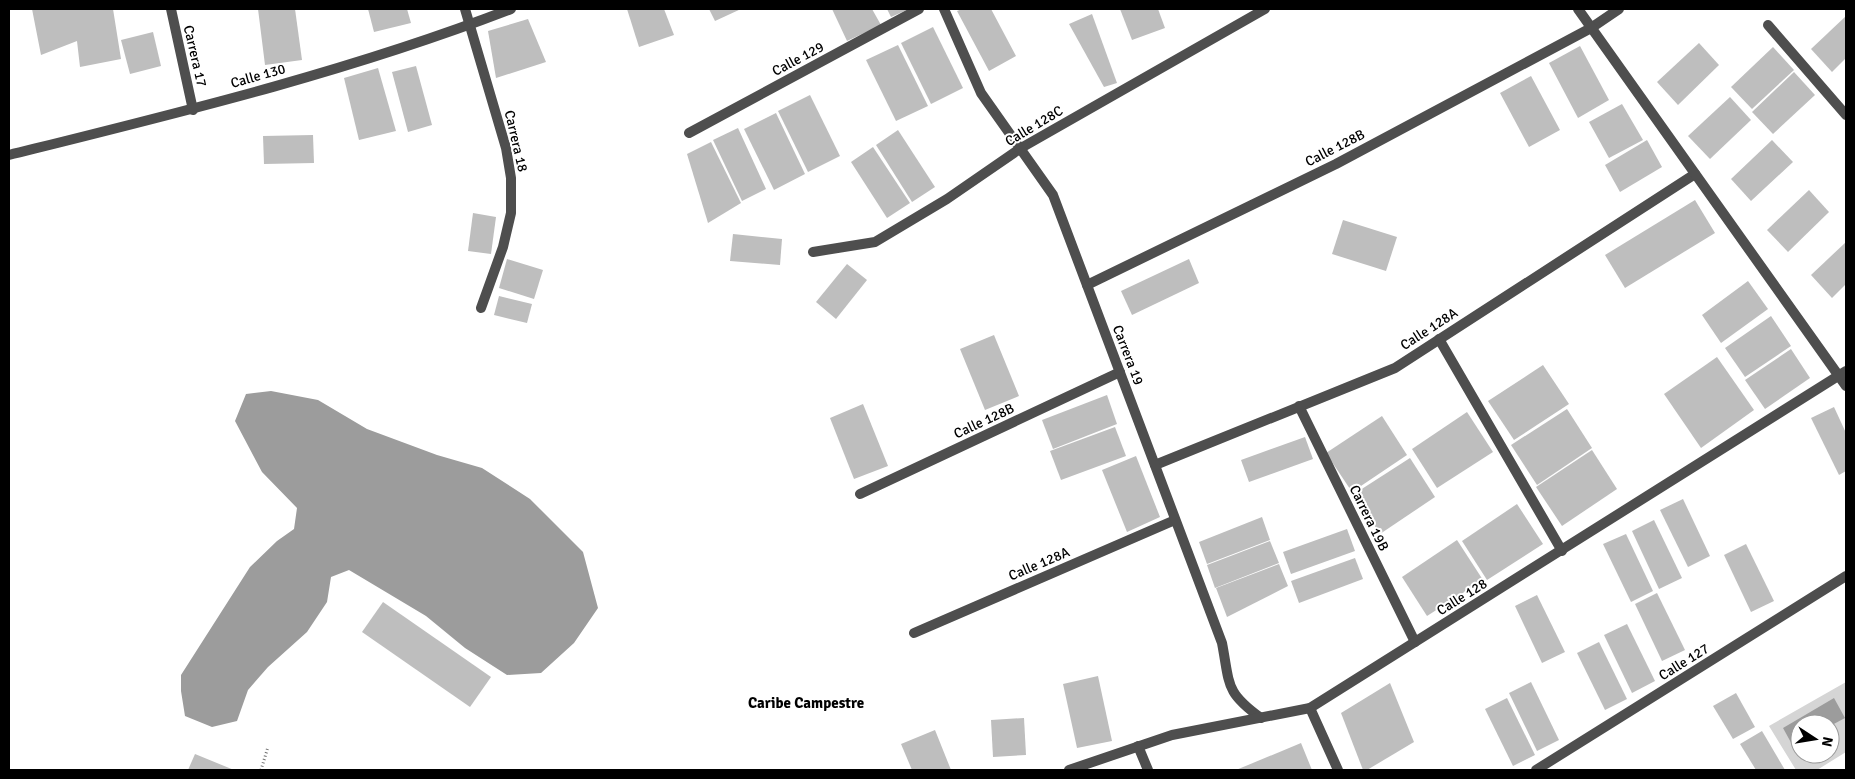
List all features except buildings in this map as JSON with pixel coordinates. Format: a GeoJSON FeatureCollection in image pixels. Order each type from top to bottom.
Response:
{"type":"FeatureCollection","features":[{"type":"Feature","properties":{"kind":"street","name":"Carrera 17"},"geometry":{"type":"LineString","coordinates":[[171,9],[193,110]]}},
{"type":"Feature","properties":{"kind":"street","name":"Carrera 18"},"geometry":{"type":"LineString","coordinates":[[465,9],[506,148],[511,178],[512,213],[503,248],[481,308]]}},
{"type":"Feature","properties":{"kind":"street","name":"Calle 130"},"geometry":{"type":"LineString","coordinates":[[9,155],[193,110],[425,42],[510,9]]}},
{"type":"Feature","properties":{"kind":"street","name":"Calle 129"},"geometry":{"type":"LineString","coordinates":[[689,133],[919,9]]}},
{"type":"Feature","properties":{"kind":"street","name":"Carrera 19"},"geometry":{"type":"LineString","coordinates":[[944,9],[981,93],[1053,195],[1222,643],[1232,692],[1242,704],[1262,718]]}},
{"type":"Feature","properties":{"kind":"street","name":"Calle 128C"},"geometry":{"type":"LineString","coordinates":[[813,252],[875,242],[947,199],[1021,148],[1265,9]]}},
{"type":"Feature","properties":{"kind":"street"},"geometry":{"type":"LineString","coordinates":[[1578,9],[1695,174],[1843,374],[1846,386]]}},
{"type":"Feature","properties":{"kind":"street"},"geometry":{"type":"LineString","coordinates":[[1591,28],[1619,9]]}},
{"type":"Feature","properties":{"kind":"street"},"geometry":{"type":"LineString","coordinates":[[1768,25],[1846,115]]}},
{"type":"Feature","properties":{"kind":"street","name":"Calle 128B"},"geometry":{"type":"LineString","coordinates":[[1087,286],[1336,164],[1591,28]]}},
{"type":"Feature","properties":{"kind":"street","name":"Calle 128A"},"geometry":{"type":"LineString","coordinates":[[1154,465],[1395,368],[1695,174]]}},
{"type":"Feature","properties":{"kind":"street"},"geometry":{"type":"LineString","coordinates":[[1439,339],[1562,551]]}},
{"type":"Feature","properties":{"kind":"street","name":"Calle 128B"},"geometry":{"type":"LineString","coordinates":[[860,494],[1120,372]]}},
{"type":"Feature","properties":{"kind":"street","name":"Calle 128"},"geometry":{"type":"LineString","coordinates":[[1069,770],[1172,735],[1310,708],[1843,374]]}},
{"type":"Feature","properties":{"kind":"street","name":"Carrera 19B"},"geometry":{"type":"LineString","coordinates":[[1299,406],[1416,642]]}},
{"type":"Feature","properties":{"kind":"street","name":"Calle 128A"},"geometry":{"type":"LineString","coordinates":[[914,633],[1175,520]]}},
{"type":"Feature","properties":{"kind":"street","name":"Calle 127"},"geometry":{"type":"LineString","coordinates":[[1536,770],[1846,576]]}},
{"type":"Feature","properties":{"kind":"street"},"geometry":{"type":"LineString","coordinates":[[1310,708],[1338,770]]}},
{"type":"Feature","properties":{"kind":"street"},"geometry":{"type":"LineString","coordinates":[[1138,746],[1148,770]]}},
{"type":"Feature","properties":{"kind":"path"},"geometry":{"type":"LineString","coordinates":[[261,770],[268,747]]}},
{"type":"Feature","properties":{"kind":"shaded area"},"geometry":{"type":"Polygon","coordinates":[[[271,391],[318,400],[367,429],[437,455],[482,468],[530,499],[583,552],[598,608],[574,643],[541,673],[507,675],[465,648],[426,616],[349,570],[331,577],[327,602],[307,632],[268,667],[248,690],[237,721],[212,727],[185,716],[181,691],[181,675],[250,567],[277,541],[294,529],[297,508],[262,472],[235,421],[246,394],[271,391]]]}},
{"type":"Feature","properties":{"kind":"shaded area"},"geometry":{"type":"Polygon","coordinates":[[[1846,682],[1846,752],[1840,756],[1840,714],[1790,714],[1846,682]]]}},
{"type":"Feature","properties":{"kind":"shaded area"},"geometry":{"type":"Polygon","coordinates":[[[1834,698],[1845,718],[1840,721],[1840,714],[1807,714],[1834,698]]]}},
{"type":"Feature","properties":{"kind":"shaded area"},"geometry":{"type":"Polygon","coordinates":[[[1790,714],[1790,760],[1769,726],[1790,714]]]}},
{"type":"Feature","properties":{"kind":"shaded area"},"geometry":{"type":"Polygon","coordinates":[[[1790,724],[1790,741],[1783,728],[1790,724]]]}},
{"type":"Feature","properties":{"kind":"shaded area"},"geometry":{"type":"Polygon","coordinates":[[[1792,764],[1827,764],[1817,770],[1796,770],[1792,764]]]}},
{"type":"Feature","properties":{"kind":"district","name":"Caribe Campestre"},"geometry":{"type":"Point","coordinates":[806,703]}}]}
